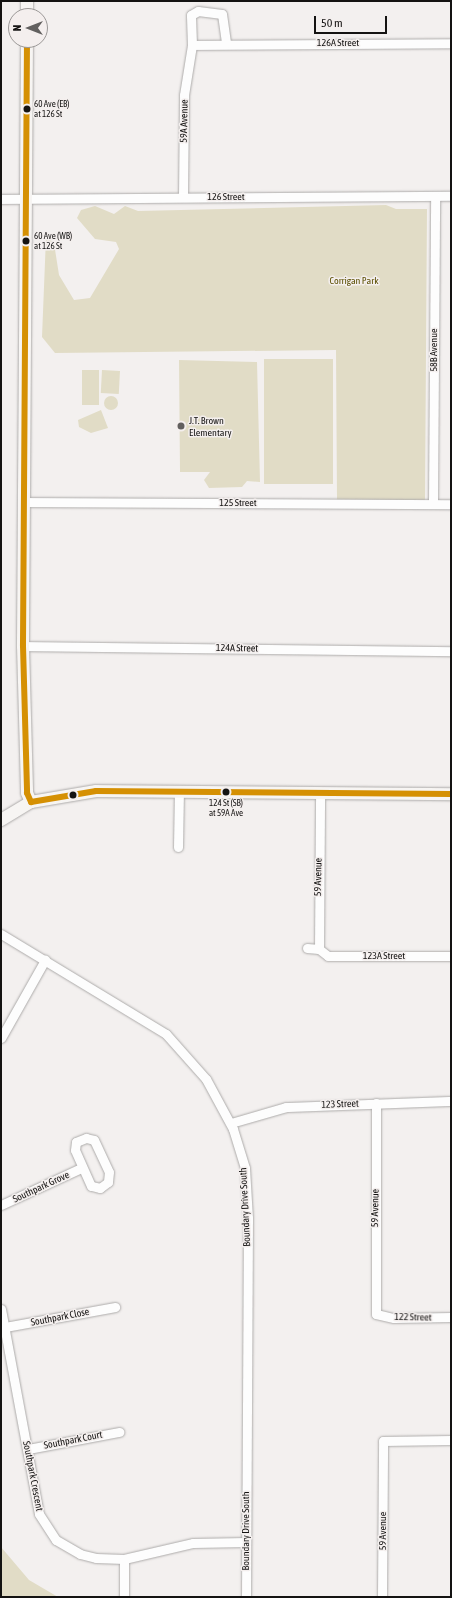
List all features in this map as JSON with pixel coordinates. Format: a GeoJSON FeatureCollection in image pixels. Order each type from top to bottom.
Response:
{"type":"FeatureCollection","features":[{"type":"Feature","properties":{"kind":"street"},"geometry":{"type":"LineString","coordinates":[[192,45],[189,22],[198,12],[222,14],[226,43]]}},
{"type":"Feature","properties":{"kind":"street","name":"126A Street"},"geometry":{"type":"LineString","coordinates":[[192,45],[226,43],[451,43]]}},
{"type":"Feature","properties":{"kind":"street","name":"59A Avenue"},"geometry":{"type":"LineString","coordinates":[[183,197],[184,95],[192,45]]}},
{"type":"Feature","properties":{"kind":"street"},"geometry":{"type":"LineString","coordinates":[[27,48],[24,646],[27,793],[31,802]]}},
{"type":"Feature","properties":{"kind":"street","name":"58B Avenue"},"geometry":{"type":"LineString","coordinates":[[433,504],[435,196]]}},
{"type":"Feature","properties":{"kind":"street","name":"126 Street"},"geometry":{"type":"LineString","coordinates":[[1,199],[451,196]]}},
{"type":"Feature","properties":{"kind":"street","name":"125 Street"},"geometry":{"type":"LineString","coordinates":[[24,502],[451,504]]}},
{"type":"Feature","properties":{"kind":"street","name":"124A Street"},"geometry":{"type":"LineString","coordinates":[[24,646],[451,650]]}},
{"type":"Feature","properties":{"kind":"street"},"geometry":{"type":"LineString","coordinates":[[1,820],[31,802],[78,792],[451,794]]}},
{"type":"Feature","properties":{"kind":"street"},"geometry":{"type":"LineString","coordinates":[[178,847],[179,792]]}},
{"type":"Feature","properties":{"kind":"street","name":"59 Avenue"},"geometry":{"type":"LineString","coordinates":[[319,949],[320,793]]}},
{"type":"Feature","properties":{"kind":"street","name":"Boundary Drive South"},"geometry":{"type":"LineString","coordinates":[[1,934],[166,1034],[206,1079],[231,1123],[245,1168],[248,1218],[246,1597]]}},
{"type":"Feature","properties":{"kind":"street"},"geometry":{"type":"LineString","coordinates":[[307,948],[319,949]]}},
{"type":"Feature","properties":{"kind":"street","name":"123A Street"},"geometry":{"type":"LineString","coordinates":[[319,949],[328,956],[451,956]]}},
{"type":"Feature","properties":{"kind":"street"},"geometry":{"type":"LineString","coordinates":[[1,1038],[45,960]]}},
{"type":"Feature","properties":{"kind":"street","name":"123 Street"},"geometry":{"type":"LineString","coordinates":[[231,1123],[286,1107],[376,1102],[451,1101]]}},
{"type":"Feature","properties":{"kind":"street","name":"59 Avenue"},"geometry":{"type":"LineString","coordinates":[[376,1102],[376,1314]]}},
{"type":"Feature","properties":{"kind":"street","name":"Southpark Grove"},"geometry":{"type":"LineString","coordinates":[[86,1138],[94,1140],[109,1172],[108,1182],[100,1188],[91,1186],[81,1168],[75,1150],[76,1142],[86,1138]]}},
{"type":"Feature","properties":{"kind":"street","name":"Southpark Grove"},"geometry":{"type":"LineString","coordinates":[[1,1205],[81,1168]]}},
{"type":"Feature","properties":{"kind":"street","name":"Southpark Close"},"geometry":{"type":"LineString","coordinates":[[5,1327],[115,1307]]}},
{"type":"Feature","properties":{"kind":"street","name":"Southpark Crescent"},"geometry":{"type":"LineString","coordinates":[[1,1309],[39,1514],[56,1540],[85,1556],[124,1559],[174,1545],[246,1542]]}},
{"type":"Feature","properties":{"kind":"street","name":"122 Street"},"geometry":{"type":"LineString","coordinates":[[376,1314],[394,1318],[451,1318]]}},
{"type":"Feature","properties":{"kind":"street","name":"Southpark Court"},"geometry":{"type":"LineString","coordinates":[[28,1449],[118,1432]]}},
{"type":"Feature","properties":{"kind":"street","name":"59 Avenue"},"geometry":{"type":"LineString","coordinates":[[382,1597],[383,1441],[451,1440]]}},
{"type":"Feature","properties":{"kind":"street"},"geometry":{"type":"LineString","coordinates":[[124,1559],[124,1597]]}},
{"type":"Feature","properties":{"kind":"green space","name":"Corrigan Park"},"geometry":{"type":"Polygon","coordinates":[[[386,205],[396,209],[427,209],[425,500],[337,500],[336,350],[55,353],[42,337],[46,237],[54,243],[59,275],[74,300],[90,298],[119,249],[116,242],[95,239],[77,218],[81,210],[95,206],[114,214],[125,206],[138,211],[386,205]]]}},
{"type":"Feature","properties":{"kind":"green space"},"geometry":{"type":"Polygon","coordinates":[[[264,359],[333,359],[333,484],[264,484],[264,359]]]}},
{"type":"Feature","properties":{"kind":"green space"},"geometry":{"type":"Polygon","coordinates":[[[179,360],[257,362],[260,482],[247,481],[242,487],[209,488],[204,480],[210,472],[180,472],[179,360]]]}},
{"type":"Feature","properties":{"kind":"green space"},"geometry":{"type":"Polygon","coordinates":[[[82,370],[99,370],[99,405],[82,405],[82,370]]]}},
{"type":"Feature","properties":{"kind":"green space"},"geometry":{"type":"Polygon","coordinates":[[[102,370],[120,371],[119,394],[101,393],[102,370]]]}},
{"type":"Feature","properties":{"kind":"green space"},"geometry":{"type":"Polygon","coordinates":[[[111,396],[116,398],[118,403],[116,408],[111,410],[106,408],[104,403],[106,398],[111,396]]]}},
{"type":"Feature","properties":{"kind":"green space"},"geometry":{"type":"Polygon","coordinates":[[[101,410],[108,428],[91,433],[79,427],[78,420],[101,410]]]}},
{"type":"Feature","properties":{"kind":"green space"},"geometry":{"type":"Polygon","coordinates":[[[1,1547],[29,1580],[58,1597],[1,1597],[1,1547]]]}},
{"type":"Feature","properties":{"kind":"transit line"},"geometry":{"type":"LineString","coordinates":[[27,48],[23,646],[27,793],[31,802]]}},
{"type":"Feature","properties":{"kind":"transit line"},"geometry":{"type":"LineString","coordinates":[[31,802],[96,791],[451,794]]}},
{"type":"Feature","properties":{"kind":"place","name":"60 Ave (EB) at 126 St"},"geometry":{"type":"Point","coordinates":[27,109]}},
{"type":"Feature","properties":{"kind":"place","name":"60 Ave (WB) at 126 St"},"geometry":{"type":"Point","coordinates":[26,241]}},
{"type":"Feature","properties":{"kind":"place","name":"J.T. Brown Elementary"},"geometry":{"type":"Point","coordinates":[181,426]}},
{"type":"Feature","properties":{"kind":"place","name":"124 St (SB) at 59A Ave"},"geometry":{"type":"Point","coordinates":[226,792]}}]}
